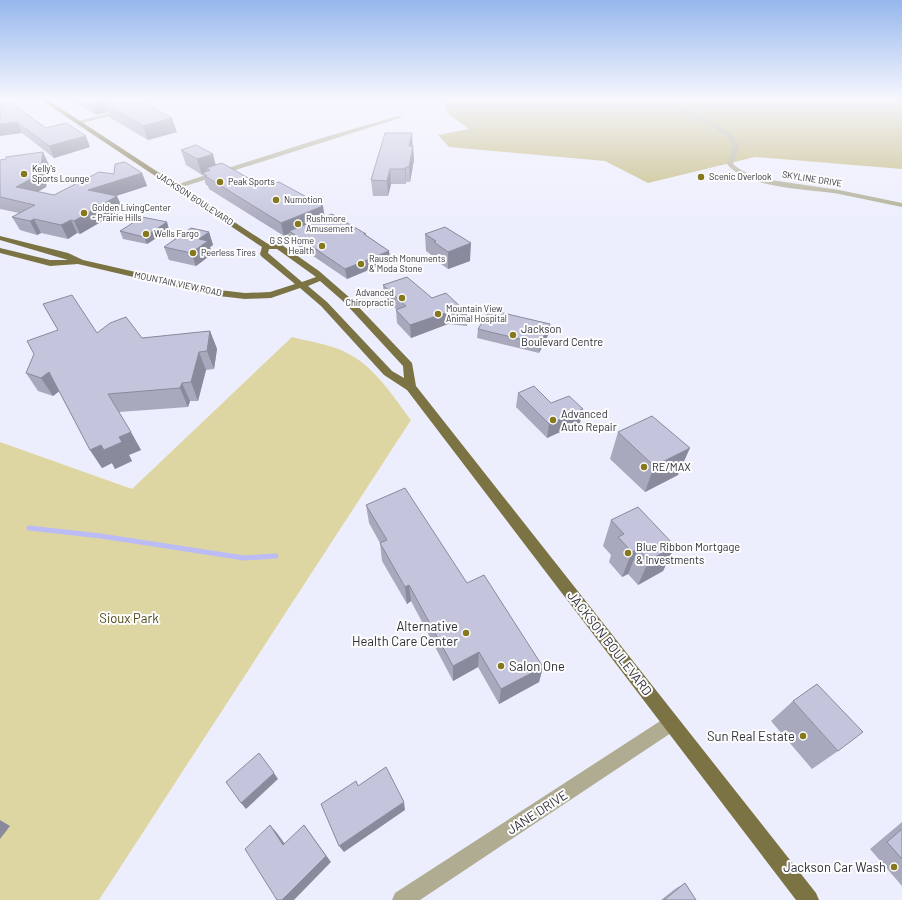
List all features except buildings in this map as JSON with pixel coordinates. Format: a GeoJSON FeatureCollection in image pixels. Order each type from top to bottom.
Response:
{"type":"FeatureCollection","features":[{"type":"Feature","properties":{"kind":"main road","name":"JACKSON BOULEVARD"},"geometry":{"type":"LineString","coordinates":[[109,142],[266,246],[279,247],[322,278],[347,300],[408,365],[412,387]]}},
{"type":"Feature","properties":{"kind":"main road","name":"MOUNTAIN VIEW ROAD"},"geometry":{"type":"LineString","coordinates":[[0,238],[65,255],[80,262],[210,292],[244,296],[271,295],[322,278]]}},
{"type":"Feature","properties":{"kind":"main road","name":"JACKSON BOULEVARD"},"geometry":{"type":"LineString","coordinates":[[266,246],[264,254],[324,304],[388,373],[412,387],[809,900]]}},
{"type":"Feature","properties":{"kind":"main road","name":"MOUNTAIN VIEW ROAD"},"geometry":{"type":"LineString","coordinates":[[0,250],[50,263],[80,262]]}},
{"type":"Feature","properties":{"kind":"street"},"geometry":{"type":"LineString","coordinates":[[176,186],[315,142]]}},
{"type":"Feature","properties":{"kind":"street","name":"SKYLINE DRIVE"},"geometry":{"type":"LineString","coordinates":[[734,142],[736,146],[730,164],[743,175],[763,181],[839,192],[902,204]]}},
{"type":"Feature","properties":{"kind":"street"},"geometry":{"type":"LineString","coordinates":[[266,246],[317,226]]}},
{"type":"Feature","properties":{"kind":"street","name":"JANE DRIVE"},"geometry":{"type":"LineString","coordinates":[[402,900],[671,723]]}},
{"type":"Feature","properties":{"kind":"green space","name":"Sioux Park"},"geometry":{"type":"Polygon","coordinates":[[[292,337],[331,346],[354,357],[373,372],[411,420],[99,900],[0,900],[0,442],[132,489],[292,337]]]}},
{"type":"Feature","properties":{"kind":"shaded area"},"geometry":{"type":"Polygon","coordinates":[[[444,142],[902,142],[902,169],[755,157],[648,183],[605,161],[449,147],[444,142]]]}},
{"type":"Feature","properties":{"kind":"waterway"},"geometry":{"type":"LineString","coordinates":[[29,528],[101,536],[244,558],[276,556]]}},
{"type":"Feature","properties":{"kind":"place","name":"Kelly's Sports Lounge"},"geometry":{"type":"Point","coordinates":[24,174]}},
{"type":"Feature","properties":{"kind":"place","name":"Scenic Overlook"},"geometry":{"type":"Point","coordinates":[701,177]}},
{"type":"Feature","properties":{"kind":"place","name":"Peak Sports"},"geometry":{"type":"Point","coordinates":[220,182]}},
{"type":"Feature","properties":{"kind":"place","name":"Numotion"},"geometry":{"type":"Point","coordinates":[276,200]}},
{"type":"Feature","properties":{"kind":"place","name":"Golden LivingCenter - Prairie Hills"},"geometry":{"type":"Point","coordinates":[84,213]}},
{"type":"Feature","properties":{"kind":"place","name":"Rushmore Amusement"},"geometry":{"type":"Point","coordinates":[298,224]}},
{"type":"Feature","properties":{"kind":"place","name":"Wells Fargo"},"geometry":{"type":"Point","coordinates":[146,234]}},
{"type":"Feature","properties":{"kind":"place","name":"G S S Home Health"},"geometry":{"type":"Point","coordinates":[322,246]}},
{"type":"Feature","properties":{"kind":"place","name":"Peerless Tires"},"geometry":{"type":"Point","coordinates":[193,253]}},
{"type":"Feature","properties":{"kind":"place","name":"Rausch Monuments & Moda Stone"},"geometry":{"type":"Point","coordinates":[361,264]}},
{"type":"Feature","properties":{"kind":"place","name":"Advanced Chiropractic"},"geometry":{"type":"Point","coordinates":[402,298]}},
{"type":"Feature","properties":{"kind":"place","name":"Mountain View Animal Hospital"},"geometry":{"type":"Point","coordinates":[438,314]}},
{"type":"Feature","properties":{"kind":"place","name":"Jackson Boulevard Centre"},"geometry":{"type":"Point","coordinates":[513,335]}},
{"type":"Feature","properties":{"kind":"place","name":"Advanced Auto Repair"},"geometry":{"type":"Point","coordinates":[553,420]}},
{"type":"Feature","properties":{"kind":"place","name":"RE/MAX"},"geometry":{"type":"Point","coordinates":[644,467]}},
{"type":"Feature","properties":{"kind":"place","name":"Blue Ribbon Mortgage & Investments"},"geometry":{"type":"Point","coordinates":[628,553]}},
{"type":"Feature","properties":{"kind":"place","name":"Alternative Health Care Center"},"geometry":{"type":"Point","coordinates":[466,633]}},
{"type":"Feature","properties":{"kind":"place","name":"Salon One"},"geometry":{"type":"Point","coordinates":[501,666]}},
{"type":"Feature","properties":{"kind":"place","name":"Sun Real Estate"},"geometry":{"type":"Point","coordinates":[803,736]}},
{"type":"Feature","properties":{"kind":"place","name":"Jackson Car Wash"},"geometry":{"type":"Point","coordinates":[894,867]}}]}
